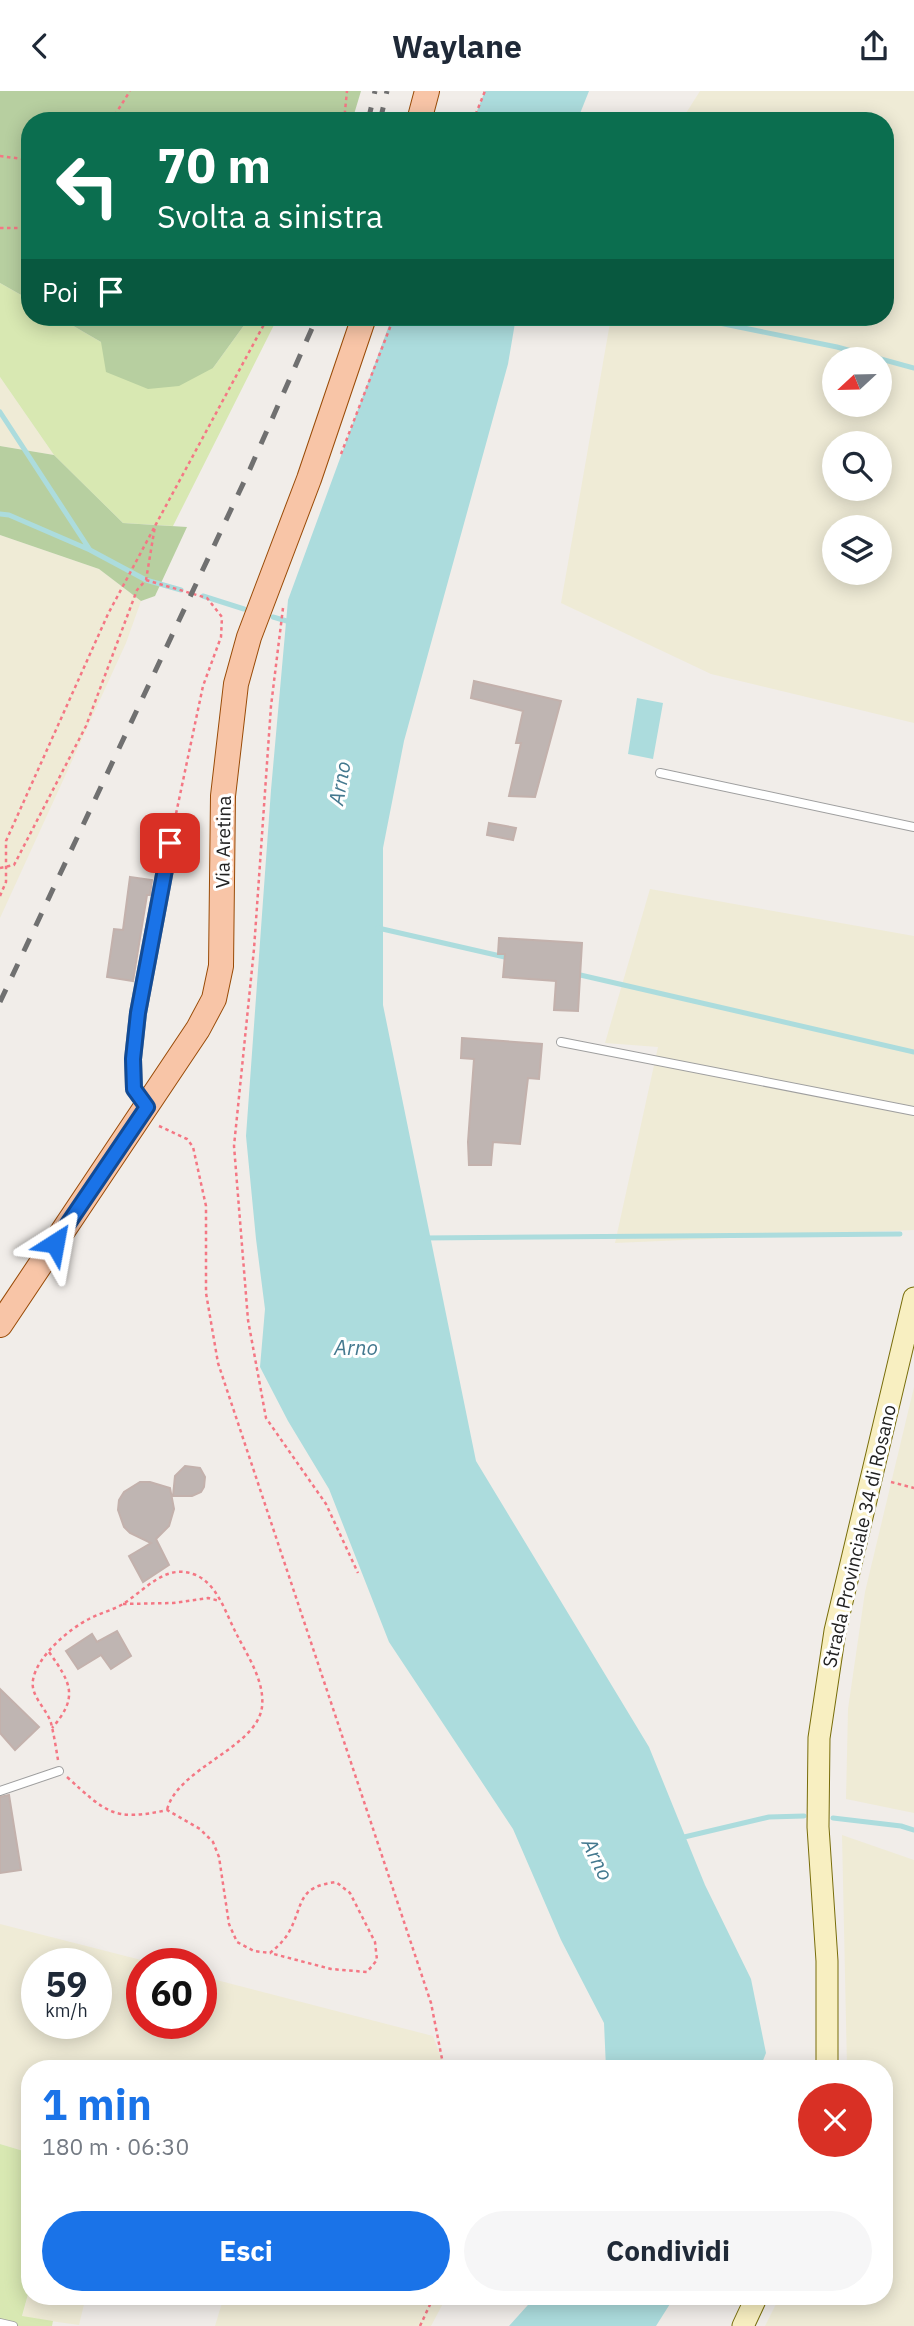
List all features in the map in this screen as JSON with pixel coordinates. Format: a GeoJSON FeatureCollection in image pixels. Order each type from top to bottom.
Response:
{"type":"FeatureCollection","features":[{"type":"Feature","properties":{"kind":"main road"},"geometry":{"type":"LineString","coordinates":[[421,112],[427,91]]}},
{"type":"Feature","properties":{"kind":"main road","name":"Via Aretina"},"geometry":{"type":"LineString","coordinates":[[0,1325],[147,1107],[198,1029],[214,999],[221,966],[223,796],[236,684],[249,637],[309,479],[360,326]]}},
{"type":"Feature","properties":{"kind":"main road","name":"Strada Provinciale 34 di Rosano"},"geometry":{"type":"LineString","coordinates":[[827,2060],[827,1961],[818,1826],[819,1738],[835,1631],[914,1298]]}},
{"type":"Feature","properties":{"kind":"main road"},"geometry":{"type":"LineString","coordinates":[[743,2326],[753,2305]]}},
{"type":"Feature","properties":{"kind":"street"},"geometry":{"type":"LineString","coordinates":[[147,1107],[134,1089],[133,1059],[138,1013],[170,843]]}},
{"type":"Feature","properties":{"kind":"lane"},"geometry":{"type":"LineString","coordinates":[[660,773],[914,827]]}},
{"type":"Feature","properties":{"kind":"lane"},"geometry":{"type":"LineString","coordinates":[[561,1042],[914,1111]]}},
{"type":"Feature","properties":{"kind":"lane"},"geometry":{"type":"LineString","coordinates":[[0,1791],[59,1771]]}},
{"type":"Feature","properties":{"kind":"lane"},"geometry":{"type":"LineString","coordinates":[[0,2323],[13,2326]]}},
{"type":"Feature","properties":{"kind":"path"},"geometry":{"type":"LineString","coordinates":[[117,112],[130,91]]}},
{"type":"Feature","properties":{"kind":"path"},"geometry":{"type":"LineString","coordinates":[[345,112],[347,91]]}},
{"type":"Feature","properties":{"kind":"path"},"geometry":{"type":"LineString","coordinates":[[477,112],[485,91]]}},
{"type":"Feature","properties":{"kind":"path"},"geometry":{"type":"LineString","coordinates":[[0,156],[21,159]]}},
{"type":"Feature","properties":{"kind":"path"},"geometry":{"type":"LineString","coordinates":[[0,227],[21,228]]}},
{"type":"Feature","properties":{"kind":"path"},"geometry":{"type":"LineString","coordinates":[[0,896],[6,882],[6,841],[108,614],[263,326]]}},
{"type":"Feature","properties":{"kind":"path"},"geometry":{"type":"LineString","coordinates":[[0,868],[14,865],[86,726],[137,590],[146,580],[155,526]]}},
{"type":"Feature","properties":{"kind":"path"},"geometry":{"type":"LineString","coordinates":[[146,580],[207,598],[222,617],[221,637],[203,686],[170,843]]}},
{"type":"Feature","properties":{"kind":"path"},"geometry":{"type":"LineString","coordinates":[[282,612],[271,706],[254,949],[234,1146],[248,1320],[266,1418],[326,1504],[358,1573]]}},
{"type":"Feature","properties":{"kind":"path"},"geometry":{"type":"LineString","coordinates":[[147,1107],[159,1127],[187,1139],[192,1147],[205,1206],[206,1293],[218,1363],[431,2003],[442,2060]]}},
{"type":"Feature","properties":{"kind":"path"},"geometry":{"type":"LineString","coordinates":[[871,1476],[914,1488]]}},
{"type":"Feature","properties":{"kind":"path"},"geometry":{"type":"LineString","coordinates":[[167,1810],[170,1798],[257,1724],[262,1707],[259,1683],[248,1654],[220,1601],[204,1579],[177,1570],[138,1591],[123,1604],[87,1620],[52,1646],[38,1666],[32,1682],[39,1702],[50,1720],[59,1771],[97,1806],[121,1816],[167,1810],[200,1829],[213,1842],[219,1857],[229,1924],[237,1942],[254,1951],[348,1972],[366,1972],[377,1960],[375,1942],[351,1892],[336,1882],[320,1884],[307,1894],[298,1905],[291,1929],[283,1942],[270,1953]]}},
{"type":"Feature","properties":{"kind":"path"},"geometry":{"type":"LineString","coordinates":[[123,1604],[173,1603],[208,1598],[220,1601]]}},
{"type":"Feature","properties":{"kind":"path"},"geometry":{"type":"LineString","coordinates":[[48,1651],[65,1675],[71,1692],[65,1713],[52,1728]]}},
{"type":"Feature","properties":{"kind":"path"},"geometry":{"type":"LineString","coordinates":[[420,2326],[430,2305]]}},
{"type":"Feature","properties":{"kind":"shaded area"},"geometry":{"type":"Polygon","coordinates":[[[700,91],[914,91],[914,723],[711,674],[561,603],[609,326],[894,326],[894,112],[687,112],[700,91]]]}},
{"type":"Feature","properties":{"kind":"shaded area"},"geometry":{"type":"Polygon","coordinates":[[[0,377],[54,455],[0,446],[0,377]]]}},
{"type":"Feature","properties":{"kind":"shaded area"},"geometry":{"type":"Polygon","coordinates":[[[0,535],[99,569],[141,601],[126,643],[0,918],[0,535]]]}},
{"type":"Feature","properties":{"kind":"shaded area"},"geometry":{"type":"Polygon","coordinates":[[[650,889],[914,936],[914,1230],[615,1243],[658,1047],[605,1043],[650,889]]]}},
{"type":"Feature","properties":{"kind":"shaded area"},"geometry":{"type":"Polygon","coordinates":[[[914,1387],[914,1813],[846,1799],[848,1709],[865,1592],[914,1387]]]}},
{"type":"Feature","properties":{"kind":"shaded area"},"geometry":{"type":"Polygon","coordinates":[[[842,1835],[914,1860],[914,2326],[765,2326],[776,2305],[893,2305],[893,2060],[847,2060],[842,1835]]]}},
{"type":"Feature","properties":{"kind":"shaded area"},"geometry":{"type":"Polygon","coordinates":[[[0,1924],[94,1948],[21,1948],[21,2039],[112,2039],[112,1953],[126,1956],[126,2039],[217,2039],[217,1980],[433,2036],[442,2060],[21,2060],[21,2150],[0,2144],[0,1924]]]}},
{"type":"Feature","properties":{"kind":"shaded area"},"geometry":{"type":"Polygon","coordinates":[[[25,2305],[84,2305],[79,2325],[22,2317],[25,2305]]]}},
{"type":"Feature","properties":{"kind":"shaded area"},"geometry":{"type":"Polygon","coordinates":[[[221,2305],[442,2305],[431,2326],[215,2326],[221,2305]]]}},
{"type":"Feature","properties":{"kind":"green space"},"geometry":{"type":"Polygon","coordinates":[[[0,91],[361,91],[355,112],[21,112],[21,295],[0,283],[0,91]]]}},
{"type":"Feature","properties":{"kind":"green space"},"geometry":{"type":"Polygon","coordinates":[[[0,283],[21,295],[21,326],[73,326],[101,342],[213,368],[243,326],[273,326],[173,526],[123,523],[54,455],[0,377],[0,283]]]}},
{"type":"Feature","properties":{"kind":"green space"},"geometry":{"type":"Polygon","coordinates":[[[73,326],[243,326],[213,368],[179,386],[148,389],[106,372],[101,342],[73,326]]]}},
{"type":"Feature","properties":{"kind":"green space"},"geometry":{"type":"Polygon","coordinates":[[[0,446],[54,455],[123,523],[187,527],[155,596],[141,601],[99,569],[0,535],[0,446]]]}},
{"type":"Feature","properties":{"kind":"green space"},"geometry":{"type":"Polygon","coordinates":[[[0,2144],[21,2150],[21,2305],[25,2305],[22,2316],[53,2321],[52,2326],[0,2326],[0,2144]]]}},
{"type":"Feature","properties":{"kind":"water"},"geometry":{"type":"Polygon","coordinates":[[[485,91],[589,91],[581,112],[477,112],[485,91]]]}},
{"type":"Feature","properties":{"kind":"water","name":"Arno"},"geometry":{"type":"Polygon","coordinates":[[[389,326],[514,326],[508,364],[404,741],[383,848],[383,1005],[476,1461],[649,1747],[705,1885],[751,1979],[766,2053],[763,2060],[606,2060],[604,2023],[561,1940],[513,1829],[389,1642],[329,1489],[288,1421],[260,1367],[265,1309],[246,1136],[271,790],[288,600],[389,326]]]}},
{"type":"Feature","properties":{"kind":"water"},"geometry":{"type":"Polygon","coordinates":[[[637,698],[663,703],[653,759],[628,754],[637,698]]]}},
{"type":"Feature","properties":{"kind":"water"},"geometry":{"type":"Polygon","coordinates":[[[528,2305],[669,2305],[656,2326],[509,2326],[528,2305]]]}},
{"type":"Feature","properties":{"kind":"building"},"geometry":{"type":"Polygon","coordinates":[[[474,681],[561,701],[535,797],[509,796],[521,743],[516,743],[523,711],[471,698],[474,681]]]}},
{"type":"Feature","properties":{"kind":"building"},"geometry":{"type":"Polygon","coordinates":[[[489,823],[516,828],[513,840],[487,835],[489,823]]]}},
{"type":"Feature","properties":{"kind":"building"},"geometry":{"type":"Polygon","coordinates":[[[130,877],[152,880],[150,895],[147,895],[133,981],[107,977],[114,929],[123,930],[130,877]]]}},
{"type":"Feature","properties":{"kind":"building"},"geometry":{"type":"Polygon","coordinates":[[[499,938],[582,943],[578,1011],[554,1010],[556,981],[503,977],[505,954],[498,954],[499,938]]]}},
{"type":"Feature","properties":{"kind":"building"},"geometry":{"type":"Polygon","coordinates":[[[462,1038],[542,1044],[539,1079],[528,1078],[520,1144],[493,1142],[491,1165],[469,1165],[474,1059],[461,1058],[462,1038]]]}},
{"type":"Feature","properties":{"kind":"building"},"geometry":{"type":"Polygon","coordinates":[[[185,1466],[200,1468],[205,1477],[204,1487],[201,1492],[192,1496],[173,1496],[175,1476],[185,1466]]]}},
{"type":"Feature","properties":{"kind":"building"},"geometry":{"type":"Polygon","coordinates":[[[140,1482],[170,1488],[174,1509],[169,1526],[156,1539],[169,1565],[143,1582],[129,1556],[151,1543],[130,1533],[124,1527],[118,1510],[119,1500],[124,1492],[140,1482]]]}},
{"type":"Feature","properties":{"kind":"building"},"geometry":{"type":"Polygon","coordinates":[[[117,1631],[131,1656],[111,1669],[101,1655],[78,1669],[66,1651],[92,1634],[97,1642],[117,1631]]]}},
{"type":"Feature","properties":{"kind":"building"},"geometry":{"type":"Polygon","coordinates":[[[0,1689],[39,1727],[15,1750],[0,1733],[0,1689]]]}},
{"type":"Feature","properties":{"kind":"building"},"geometry":{"type":"Polygon","coordinates":[[[9,1795],[21,1870],[0,1873],[0,1797],[9,1795]]]}},
{"type":"Feature","properties":{"kind":"waterway"},"geometry":{"type":"LineString","coordinates":[[734,326],[837,347],[914,368]]}},
{"type":"Feature","properties":{"kind":"waterway"},"geometry":{"type":"LineString","coordinates":[[0,412],[90,550]]}},
{"type":"Feature","properties":{"kind":"waterway"},"geometry":{"type":"LineString","coordinates":[[0,514],[9,515],[90,550],[146,580],[181,590]]}},
{"type":"Feature","properties":{"kind":"waterway"},"geometry":{"type":"LineString","coordinates":[[203,596],[244,609]]}},
{"type":"Feature","properties":{"kind":"waterway"},"geometry":{"type":"LineString","coordinates":[[273,617],[290,622]]}},
{"type":"Feature","properties":{"kind":"waterway"},"geometry":{"type":"LineString","coordinates":[[378,928],[509,958]]}},
{"type":"Feature","properties":{"kind":"waterway"},"geometry":{"type":"LineString","coordinates":[[576,974],[914,1052]]}},
{"type":"Feature","properties":{"kind":"waterway"},"geometry":{"type":"LineString","coordinates":[[424,1238],[900,1234]]}},
{"type":"Feature","properties":{"kind":"waterway"},"geometry":{"type":"LineString","coordinates":[[680,1838],[769,1817],[804,1816]]}},
{"type":"Feature","properties":{"kind":"waterway"},"geometry":{"type":"LineString","coordinates":[[833,1818],[914,1830]]}},
{"type":"Feature","properties":{"kind":"railway"},"geometry":{"type":"LineString","coordinates":[[370,112],[375,91]]}},
{"type":"Feature","properties":{"kind":"railway"},"geometry":{"type":"LineString","coordinates":[[382,112],[387,91]]}},
{"type":"Feature","properties":{"kind":"railway"},"geometry":{"type":"LineString","coordinates":[[0,1002],[250,469],[313,326]]}},
{"type":"Feature","properties":{"kind":"route"},"geometry":{"type":"LineString","coordinates":[[55,1243],[147,1107],[134,1089],[133,1059],[138,1013],[170,843]]}}]}
